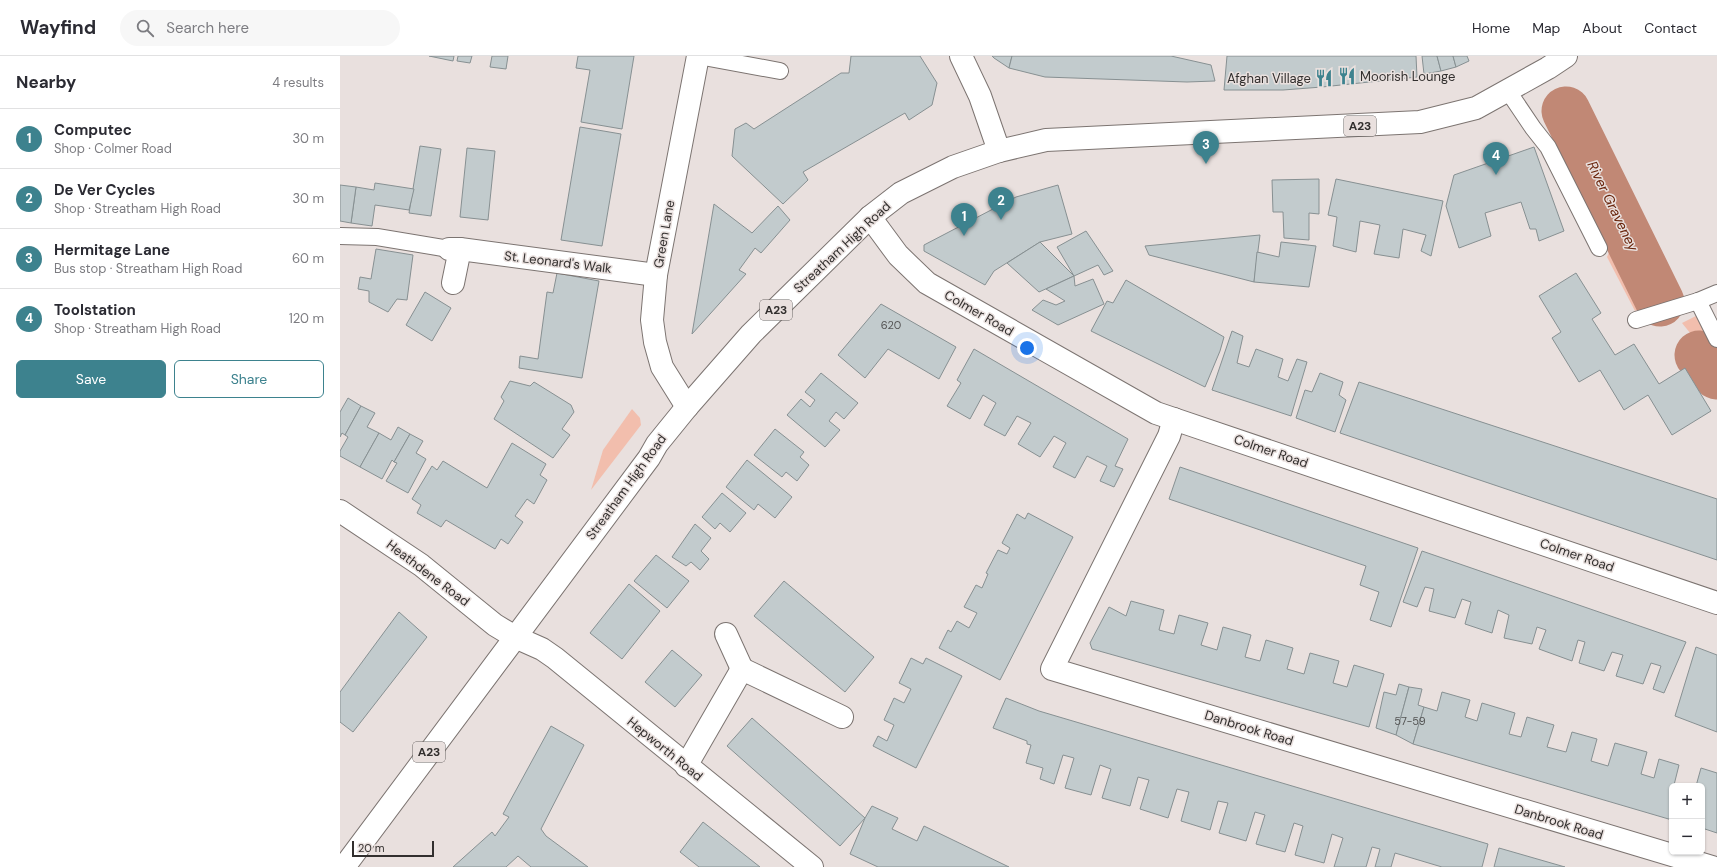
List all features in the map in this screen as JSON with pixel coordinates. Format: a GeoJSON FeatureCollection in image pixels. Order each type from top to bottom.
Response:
{"type":"FeatureCollection","features":[{"type":"Feature","properties":{"kind":"main road","name":"Green Lane"},"geometry":{"type":"LineString","coordinates":[[687,407],[662,367],[655,342],[652,320],[656,275],[698,56]]}},
{"type":"Feature","properties":{"kind":"main road"},"geometry":{"type":"LineString","coordinates":[[960,56],[980,96],[999,151]]}},
{"type":"Feature","properties":{"kind":"main road","name":"A23"},"geometry":{"type":"LineString","coordinates":[[1545,62],[1566,56]]}},
{"type":"Feature","properties":{"kind":"main road","name":"Streatham High Road"},"geometry":{"type":"LineString","coordinates":[[344,867],[649,458],[657,444],[687,407],[751,334],[870,217],[894,198],[953,167],[999,151],[1046,140],[1420,122],[1476,108],[1508,91],[1545,62]]}},
{"type":"Feature","properties":{"kind":"main road","name":"Colmer Road"},"geometry":{"type":"LineString","coordinates":[[870,217],[898,255],[927,283],[1156,413],[1717,603]]}},
{"type":"Feature","properties":{"kind":"main road"},"geometry":{"type":"LineString","coordinates":[[453,283],[455,249]]}},
{"type":"Feature","properties":{"kind":"main road","name":"St. Leonard's Walk"},"geometry":{"type":"LineString","coordinates":[[455,249],[656,275]]}},
{"type":"Feature","properties":{"kind":"main road","name":"Danbrook Road"},"geometry":{"type":"LineString","coordinates":[[1174,419],[1169,436],[1052,669],[1712,867]]}},
{"type":"Feature","properties":{"kind":"main road","name":"Heathdene Road"},"geometry":{"type":"LineString","coordinates":[[340,511],[421,565],[495,625],[515,638]]}},
{"type":"Feature","properties":{"kind":"main road"},"geometry":{"type":"LineString","coordinates":[[726,634],[742,669],[842,717]]}},
{"type":"Feature","properties":{"kind":"main road","name":"Hepworth Road"},"geometry":{"type":"LineString","coordinates":[[515,638],[542,649],[555,658],[812,867]]}},
{"type":"Feature","properties":{"kind":"main road"},"geometry":{"type":"LineString","coordinates":[[686,766],[742,669]]}},
{"type":"Feature","properties":{"kind":"lane"},"geometry":{"type":"LineString","coordinates":[[698,56],[780,71]]}},
{"type":"Feature","properties":{"kind":"lane"},"geometry":{"type":"LineString","coordinates":[[1508,91],[1548,147],[1599,248]]}},
{"type":"Feature","properties":{"kind":"lane"},"geometry":{"type":"LineString","coordinates":[[340,236],[377,237],[455,249]]}},
{"type":"Feature","properties":{"kind":"lane"},"geometry":{"type":"LineString","coordinates":[[1636,320],[1698,302],[1717,293]]}},
{"type":"Feature","properties":{"kind":"lane"},"geometry":{"type":"LineString","coordinates":[[1698,302],[1717,339]]}},
{"type":"Feature","properties":{"kind":"shaded area"},"geometry":{"type":"Polygon","coordinates":[[[1619,230],[1656,301],[1635,311],[1607,257],[1619,230]]]}},
{"type":"Feature","properties":{"kind":"shaded area"},"geometry":{"type":"Polygon","coordinates":[[[1698,315],[1717,351],[1717,366],[1682,323],[1698,315]]]}},
{"type":"Feature","properties":{"kind":"shaded area"},"geometry":{"type":"Polygon","coordinates":[[[632,409],[640,418],[641,425],[591,490],[603,450],[632,409]]]}},
{"type":"Feature","properties":{"kind":"building"},"geometry":{"type":"Polygon","coordinates":[[[429,56],[454,56],[453,61],[429,56]]]}},
{"type":"Feature","properties":{"kind":"building"},"geometry":{"type":"Polygon","coordinates":[[[458,56],[472,56],[470,63],[457,61],[458,56]]]}},
{"type":"Feature","properties":{"kind":"building"},"geometry":{"type":"Polygon","coordinates":[[[492,56],[508,56],[506,69],[490,67],[492,56]]]}},
{"type":"Feature","properties":{"kind":"building"},"geometry":{"type":"Polygon","coordinates":[[[578,56],[634,56],[622,129],[581,122],[590,70],[576,68],[578,56]]]}},
{"type":"Feature","properties":{"kind":"building"},"geometry":{"type":"Polygon","coordinates":[[[851,56],[920,56],[937,83],[932,105],[909,120],[905,113],[803,172],[808,180],[783,204],[732,156],[735,129],[746,123],[754,129],[841,73],[849,73],[851,56]]]}},
{"type":"Feature","properties":{"kind":"building"},"geometry":{"type":"Polygon","coordinates":[[[992,56],[1012,56],[1009,68],[994,58],[992,56]]]}},
{"type":"Feature","properties":{"kind":"building"},"geometry":{"type":"Polygon","coordinates":[[[1012,56],[1171,56],[1211,65],[1215,81],[1187,82],[1045,77],[1009,68],[1012,56]]]}},
{"type":"Feature","properties":{"kind":"building"},"geometry":{"type":"Polygon","coordinates":[[[1227,56],[1416,56],[1417,77],[1283,90],[1224,90],[1227,56]]]}},
{"type":"Feature","properties":{"kind":"building"},"geometry":{"type":"Polygon","coordinates":[[[1422,56],[1437,56],[1441,71],[1424,74],[1422,56]]]}},
{"type":"Feature","properties":{"kind":"building"},"geometry":{"type":"Polygon","coordinates":[[[1437,56],[1453,56],[1456,67],[1441,71],[1437,56]]]}},
{"type":"Feature","properties":{"kind":"building"},"geometry":{"type":"Polygon","coordinates":[[[1453,56],[1467,56],[1469,61],[1456,67],[1453,56]]]}},
{"type":"Feature","properties":{"kind":"building"},"geometry":{"type":"Polygon","coordinates":[[[580,127],[621,134],[602,246],[561,240],[580,127]]]}},
{"type":"Feature","properties":{"kind":"building"},"geometry":{"type":"Polygon","coordinates":[[[420,146],[441,149],[431,216],[409,213],[420,146]]]}},
{"type":"Feature","properties":{"kind":"building"},"geometry":{"type":"Polygon","coordinates":[[[1534,147],[1564,231],[1539,241],[1536,229],[1530,229],[1521,202],[1485,213],[1491,236],[1459,248],[1446,206],[1454,175],[1534,147]]]}},
{"type":"Feature","properties":{"kind":"building"},"geometry":{"type":"Polygon","coordinates":[[[467,148],[495,151],[488,220],[460,217],[467,148]]]}},
{"type":"Feature","properties":{"kind":"building"},"geometry":{"type":"Polygon","coordinates":[[[1319,179],[1319,214],[1309,213],[1309,240],[1284,238],[1283,212],[1273,212],[1272,180],[1319,179]]]}},
{"type":"Feature","properties":{"kind":"building"},"geometry":{"type":"Polygon","coordinates":[[[1336,179],[1443,201],[1431,256],[1421,251],[1426,235],[1403,229],[1399,258],[1374,254],[1380,225],[1360,221],[1356,252],[1333,246],[1337,217],[1328,215],[1336,179]]]}},
{"type":"Feature","properties":{"kind":"building"},"geometry":{"type":"Polygon","coordinates":[[[375,183],[414,189],[409,210],[375,205],[372,226],[351,223],[356,187],[374,190],[375,183]]]}},
{"type":"Feature","properties":{"kind":"building"},"geometry":{"type":"Polygon","coordinates":[[[340,185],[356,187],[351,223],[340,221],[340,185]]]}},
{"type":"Feature","properties":{"kind":"building"},"geometry":{"type":"Polygon","coordinates":[[[1058,185],[1072,234],[1040,242],[994,271],[985,285],[924,251],[924,245],[1016,197],[1058,185]]]}},
{"type":"Feature","properties":{"kind":"building"},"geometry":{"type":"Polygon","coordinates":[[[714,204],[752,233],[778,206],[790,220],[761,253],[755,248],[739,270],[746,274],[692,334],[714,204]]]}},
{"type":"Feature","properties":{"kind":"building"},"geometry":{"type":"Polygon","coordinates":[[[1086,231],[1113,271],[1104,275],[1098,265],[1074,276],[1057,247],[1086,231]]]}},
{"type":"Feature","properties":{"kind":"building"},"geometry":{"type":"Polygon","coordinates":[[[1260,235],[1254,282],[1149,255],[1145,246],[1260,235]]]}},
{"type":"Feature","properties":{"kind":"building"},"geometry":{"type":"Polygon","coordinates":[[[1040,242],[1074,276],[1039,292],[1007,263],[1040,242]]]}},
{"type":"Feature","properties":{"kind":"building"},"geometry":{"type":"Polygon","coordinates":[[[1281,242],[1316,246],[1309,287],[1254,282],[1257,252],[1279,257],[1281,242]]]}},
{"type":"Feature","properties":{"kind":"building"},"geometry":{"type":"Polygon","coordinates":[[[376,249],[413,255],[407,300],[397,299],[388,312],[369,302],[369,291],[358,289],[360,277],[371,279],[376,249]]]}},
{"type":"Feature","properties":{"kind":"building"},"geometry":{"type":"Polygon","coordinates":[[[557,273],[599,281],[582,378],[519,368],[520,356],[538,359],[547,292],[553,293],[557,273]]]}},
{"type":"Feature","properties":{"kind":"building"},"geometry":{"type":"Polygon","coordinates":[[[1576,273],[1601,313],[1592,319],[1615,355],[1634,344],[1659,384],[1685,368],[1711,411],[1672,435],[1648,395],[1624,410],[1600,370],[1579,382],[1552,338],[1561,332],[1539,296],[1576,273]]]}},
{"type":"Feature","properties":{"kind":"building"},"geometry":{"type":"Polygon","coordinates":[[[1074,276],[1075,286],[1093,279],[1104,304],[1058,325],[1032,310],[1043,300],[1056,305],[1065,301],[1046,289],[1074,276]]]}},
{"type":"Feature","properties":{"kind":"building"},"geometry":{"type":"Polygon","coordinates":[[[1126,280],[1224,337],[1220,351],[1205,387],[1091,331],[1107,301],[1113,303],[1126,280]]]}},
{"type":"Feature","properties":{"kind":"building"},"geometry":{"type":"Polygon","coordinates":[[[425,292],[451,308],[432,341],[406,325],[425,292]]]}},
{"type":"Feature","properties":{"kind":"building"},"geometry":{"type":"Polygon","coordinates":[[[881,304],[956,347],[939,379],[888,349],[865,378],[838,355],[881,304]]]}},
{"type":"Feature","properties":{"kind":"building"},"geometry":{"type":"Polygon","coordinates":[[[1232,331],[1243,336],[1237,363],[1249,367],[1256,349],[1283,359],[1278,377],[1288,381],[1297,359],[1307,362],[1291,416],[1212,390],[1232,331]]]}},
{"type":"Feature","properties":{"kind":"building"},"geometry":{"type":"Polygon","coordinates":[[[974,349],[1128,439],[1115,466],[1123,469],[1114,487],[1100,481],[1107,466],[1087,456],[1075,478],[1053,467],[1066,443],[1054,436],[1040,457],[1018,444],[1031,423],[1017,416],[1005,436],[984,425],[996,403],[983,395],[970,419],[947,406],[961,383],[957,380],[974,349]]]}},
{"type":"Feature","properties":{"kind":"building"},"geometry":{"type":"Polygon","coordinates":[[[821,373],[858,403],[844,419],[836,412],[829,421],[840,430],[825,447],[787,415],[801,399],[810,407],[815,400],[805,392],[821,373]]]}},
{"type":"Feature","properties":{"kind":"building"},"geometry":{"type":"Polygon","coordinates":[[[1320,373],[1343,382],[1339,395],[1346,400],[1335,432],[1296,418],[1305,390],[1312,392],[1320,373]]]}},
{"type":"Feature","properties":{"kind":"building"},"geometry":{"type":"Polygon","coordinates":[[[510,381],[530,386],[534,382],[571,405],[574,412],[562,429],[570,435],[553,458],[494,419],[504,401],[501,397],[510,381]]]}},
{"type":"Feature","properties":{"kind":"building"},"geometry":{"type":"Polygon","coordinates":[[[1359,382],[1717,499],[1717,560],[1340,433],[1359,382]]]}},
{"type":"Feature","properties":{"kind":"building"},"geometry":{"type":"Polygon","coordinates":[[[348,398],[361,406],[345,435],[342,433],[340,437],[340,412],[348,398]]]}},
{"type":"Feature","properties":{"kind":"building"},"geometry":{"type":"Polygon","coordinates":[[[361,406],[375,413],[367,427],[379,433],[360,467],[340,456],[340,451],[348,437],[345,435],[361,406]]]}},
{"type":"Feature","properties":{"kind":"building"},"geometry":{"type":"Polygon","coordinates":[[[398,427],[410,434],[394,462],[392,460],[382,479],[360,467],[379,433],[391,440],[398,427]]]}},
{"type":"Feature","properties":{"kind":"building"},"geometry":{"type":"Polygon","coordinates":[[[775,429],[804,452],[800,457],[809,465],[797,481],[786,472],[782,477],[754,455],[775,429]]]}},
{"type":"Feature","properties":{"kind":"building"},"geometry":{"type":"Polygon","coordinates":[[[410,434],[423,441],[416,453],[426,459],[408,493],[386,481],[397,463],[394,462],[410,434]]]}},
{"type":"Feature","properties":{"kind":"building"},"geometry":{"type":"Polygon","coordinates":[[[512,443],[546,464],[540,475],[547,480],[534,504],[527,499],[515,516],[523,522],[508,544],[501,539],[495,549],[446,520],[441,527],[417,513],[421,505],[412,499],[432,466],[437,470],[443,461],[487,488],[512,443]]]}},
{"type":"Feature","properties":{"kind":"building"},"geometry":{"type":"Polygon","coordinates":[[[747,460],[792,497],[775,518],[758,504],[754,510],[726,487],[747,460]]]}},
{"type":"Feature","properties":{"kind":"building"},"geometry":{"type":"Polygon","coordinates":[[[1180,467],[1418,548],[1391,627],[1370,620],[1379,592],[1360,585],[1366,566],[1169,499],[1180,467]]]}},
{"type":"Feature","properties":{"kind":"building"},"geometry":{"type":"Polygon","coordinates":[[[722,493],[746,513],[730,532],[720,523],[715,529],[702,517],[722,493]]]}},
{"type":"Feature","properties":{"kind":"building"},"geometry":{"type":"Polygon","coordinates":[[[1028,513],[1073,537],[1000,680],[939,648],[948,630],[951,632],[957,621],[969,628],[977,613],[964,607],[976,585],[982,588],[988,574],[986,573],[998,550],[1007,554],[1010,548],[1002,543],[1017,514],[1025,519],[1028,513]]]}},
{"type":"Feature","properties":{"kind":"building"},"geometry":{"type":"Polygon","coordinates":[[[695,524],[711,538],[701,551],[709,559],[700,570],[691,562],[686,566],[672,557],[695,524]]]}},
{"type":"Feature","properties":{"kind":"building"},"geometry":{"type":"Polygon","coordinates":[[[1422,551],[1686,642],[1664,693],[1653,689],[1661,666],[1651,663],[1643,684],[1616,676],[1623,655],[1612,652],[1604,671],[1579,663],[1585,642],[1578,640],[1572,661],[1539,649],[1546,630],[1537,627],[1532,644],[1504,638],[1509,615],[1498,610],[1492,633],[1465,624],[1471,602],[1462,599],[1455,618],[1429,611],[1434,589],[1425,587],[1417,607],[1403,602],[1422,551]]]}},
{"type":"Feature","properties":{"kind":"building"},"geometry":{"type":"Polygon","coordinates":[[[656,555],[689,581],[667,608],[634,581],[656,555]]]}},
{"type":"Feature","properties":{"kind":"building"},"geometry":{"type":"Polygon","coordinates":[[[784,581],[874,657],[845,692],[754,616],[784,581]]]}},
{"type":"Feature","properties":{"kind":"building"},"geometry":{"type":"Polygon","coordinates":[[[629,584],[660,611],[622,659],[590,633],[629,584]]]}},
{"type":"Feature","properties":{"kind":"building"},"geometry":{"type":"Polygon","coordinates":[[[1131,601],[1164,610],[1159,630],[1174,634],[1179,615],[1208,623],[1201,645],[1217,650],[1223,627],[1251,635],[1245,657],[1260,661],[1266,640],[1293,648],[1287,669],[1304,674],[1310,653],[1339,661],[1333,683],[1347,687],[1354,665],[1384,674],[1369,727],[1092,649],[1090,643],[1109,607],[1126,616],[1131,601]]]}},
{"type":"Feature","properties":{"kind":"building"},"geometry":{"type":"Polygon","coordinates":[[[399,612],[427,637],[353,732],[340,722],[340,692],[399,612]]]}},
{"type":"Feature","properties":{"kind":"building"},"geometry":{"type":"Polygon","coordinates":[[[1696,647],[1717,655],[1717,732],[1675,716],[1696,647]]]}},
{"type":"Feature","properties":{"kind":"building"},"geometry":{"type":"Polygon","coordinates":[[[672,650],[702,675],[675,707],[645,682],[672,650]]]}},
{"type":"Feature","properties":{"kind":"building"},"geometry":{"type":"Polygon","coordinates":[[[911,658],[923,664],[926,658],[962,676],[916,768],[873,746],[878,736],[887,741],[894,725],[884,720],[894,698],[904,703],[911,689],[899,683],[911,658]]]}},
{"type":"Feature","properties":{"kind":"building"},"geometry":{"type":"Polygon","coordinates":[[[1399,684],[1409,687],[1396,735],[1376,728],[1384,692],[1396,695],[1399,684]]]}},
{"type":"Feature","properties":{"kind":"building"},"geometry":{"type":"Polygon","coordinates":[[[1409,687],[1422,689],[1418,705],[1424,707],[1413,744],[1396,735],[1409,687]]]}},
{"type":"Feature","properties":{"kind":"building"},"geometry":{"type":"Polygon","coordinates":[[[1442,692],[1470,700],[1465,717],[1477,721],[1482,703],[1515,713],[1509,734],[1521,737],[1527,717],[1554,725],[1547,747],[1566,752],[1572,732],[1597,739],[1591,761],[1608,766],[1615,743],[1647,752],[1641,774],[1654,778],[1659,759],[1679,765],[1674,783],[1669,783],[1669,819],[1413,744],[1424,707],[1437,711],[1442,692]]]}},
{"type":"Feature","properties":{"kind":"building"},"geometry":{"type":"Polygon","coordinates":[[[1006,698],[1039,711],[1488,844],[1482,867],[1442,867],[1395,853],[1391,867],[1375,867],[1380,849],[1372,847],[1366,867],[1334,867],[1343,838],[1332,834],[1324,863],[1295,855],[1303,826],[1294,823],[1285,852],[1256,844],[1265,815],[1255,812],[1246,841],[1219,833],[1228,803],[1218,801],[1210,830],[1181,821],[1189,792],[1177,789],[1168,818],[1140,809],[1149,780],[1138,777],[1130,806],[1102,798],[1111,769],[1100,765],[1091,795],[1065,788],[1074,758],[1063,755],[1054,784],[1040,779],[1043,768],[1026,763],[1031,745],[1027,744],[1027,741],[993,728],[1006,698]]]}},
{"type":"Feature","properties":{"kind":"building"},"geometry":{"type":"Polygon","coordinates":[[[752,718],[865,818],[840,846],[727,746],[752,718]]]}},
{"type":"Feature","properties":{"kind":"building"},"geometry":{"type":"Polygon","coordinates":[[[551,726],[584,745],[541,829],[546,836],[588,867],[531,867],[518,856],[506,867],[453,867],[492,832],[495,836],[509,817],[503,814],[551,726]]]}},
{"type":"Feature","properties":{"kind":"building"},"geometry":{"type":"Polygon","coordinates":[[[1701,768],[1717,773],[1717,833],[1705,829],[1705,783],[1697,783],[1701,768]]]}},
{"type":"Feature","properties":{"kind":"building"},"geometry":{"type":"Polygon","coordinates":[[[872,806],[898,818],[892,829],[917,841],[924,826],[1009,867],[878,867],[850,854],[865,818],[872,806]]]}},
{"type":"Feature","properties":{"kind":"building"},"geometry":{"type":"Polygon","coordinates":[[[703,822],[760,867],[699,867],[680,852],[703,822]]]}},
{"type":"Feature","properties":{"kind":"building"},"geometry":{"type":"Polygon","coordinates":[[[1499,848],[1565,867],[1494,867],[1499,848]]]}},
{"type":"Feature","properties":{"kind":"waterway","name":"River Graveney"},"geometry":{"type":"LineString","coordinates":[[1566,111],[1660,302]]}},
{"type":"Feature","properties":{"kind":"waterway","name":"River Graveney"},"geometry":{"type":"LineString","coordinates":[[1699,355],[1717,375]]}},
{"type":"Feature","properties":{"kind":"place","name":"Moorish Lounge"},"geometry":{"type":"Point","coordinates":[1347,76]}},
{"type":"Feature","properties":{"kind":"place","name":"Afghan Village"},"geometry":{"type":"Point","coordinates":[1324,78]}},
{"type":"Feature","properties":{"kind":"place","name":"Hermitage Lane"},"geometry":{"type":"Point","coordinates":[1206,164]}},
{"type":"Feature","properties":{"kind":"place","name":"Toolstation"},"geometry":{"type":"Point","coordinates":[1496,175]}},
{"type":"Feature","properties":{"kind":"place","name":"De Ver Cycles"},"geometry":{"type":"Point","coordinates":[1001,220]}},
{"type":"Feature","properties":{"kind":"place","name":"Computec"},"geometry":{"type":"Point","coordinates":[964,236]}}]}
